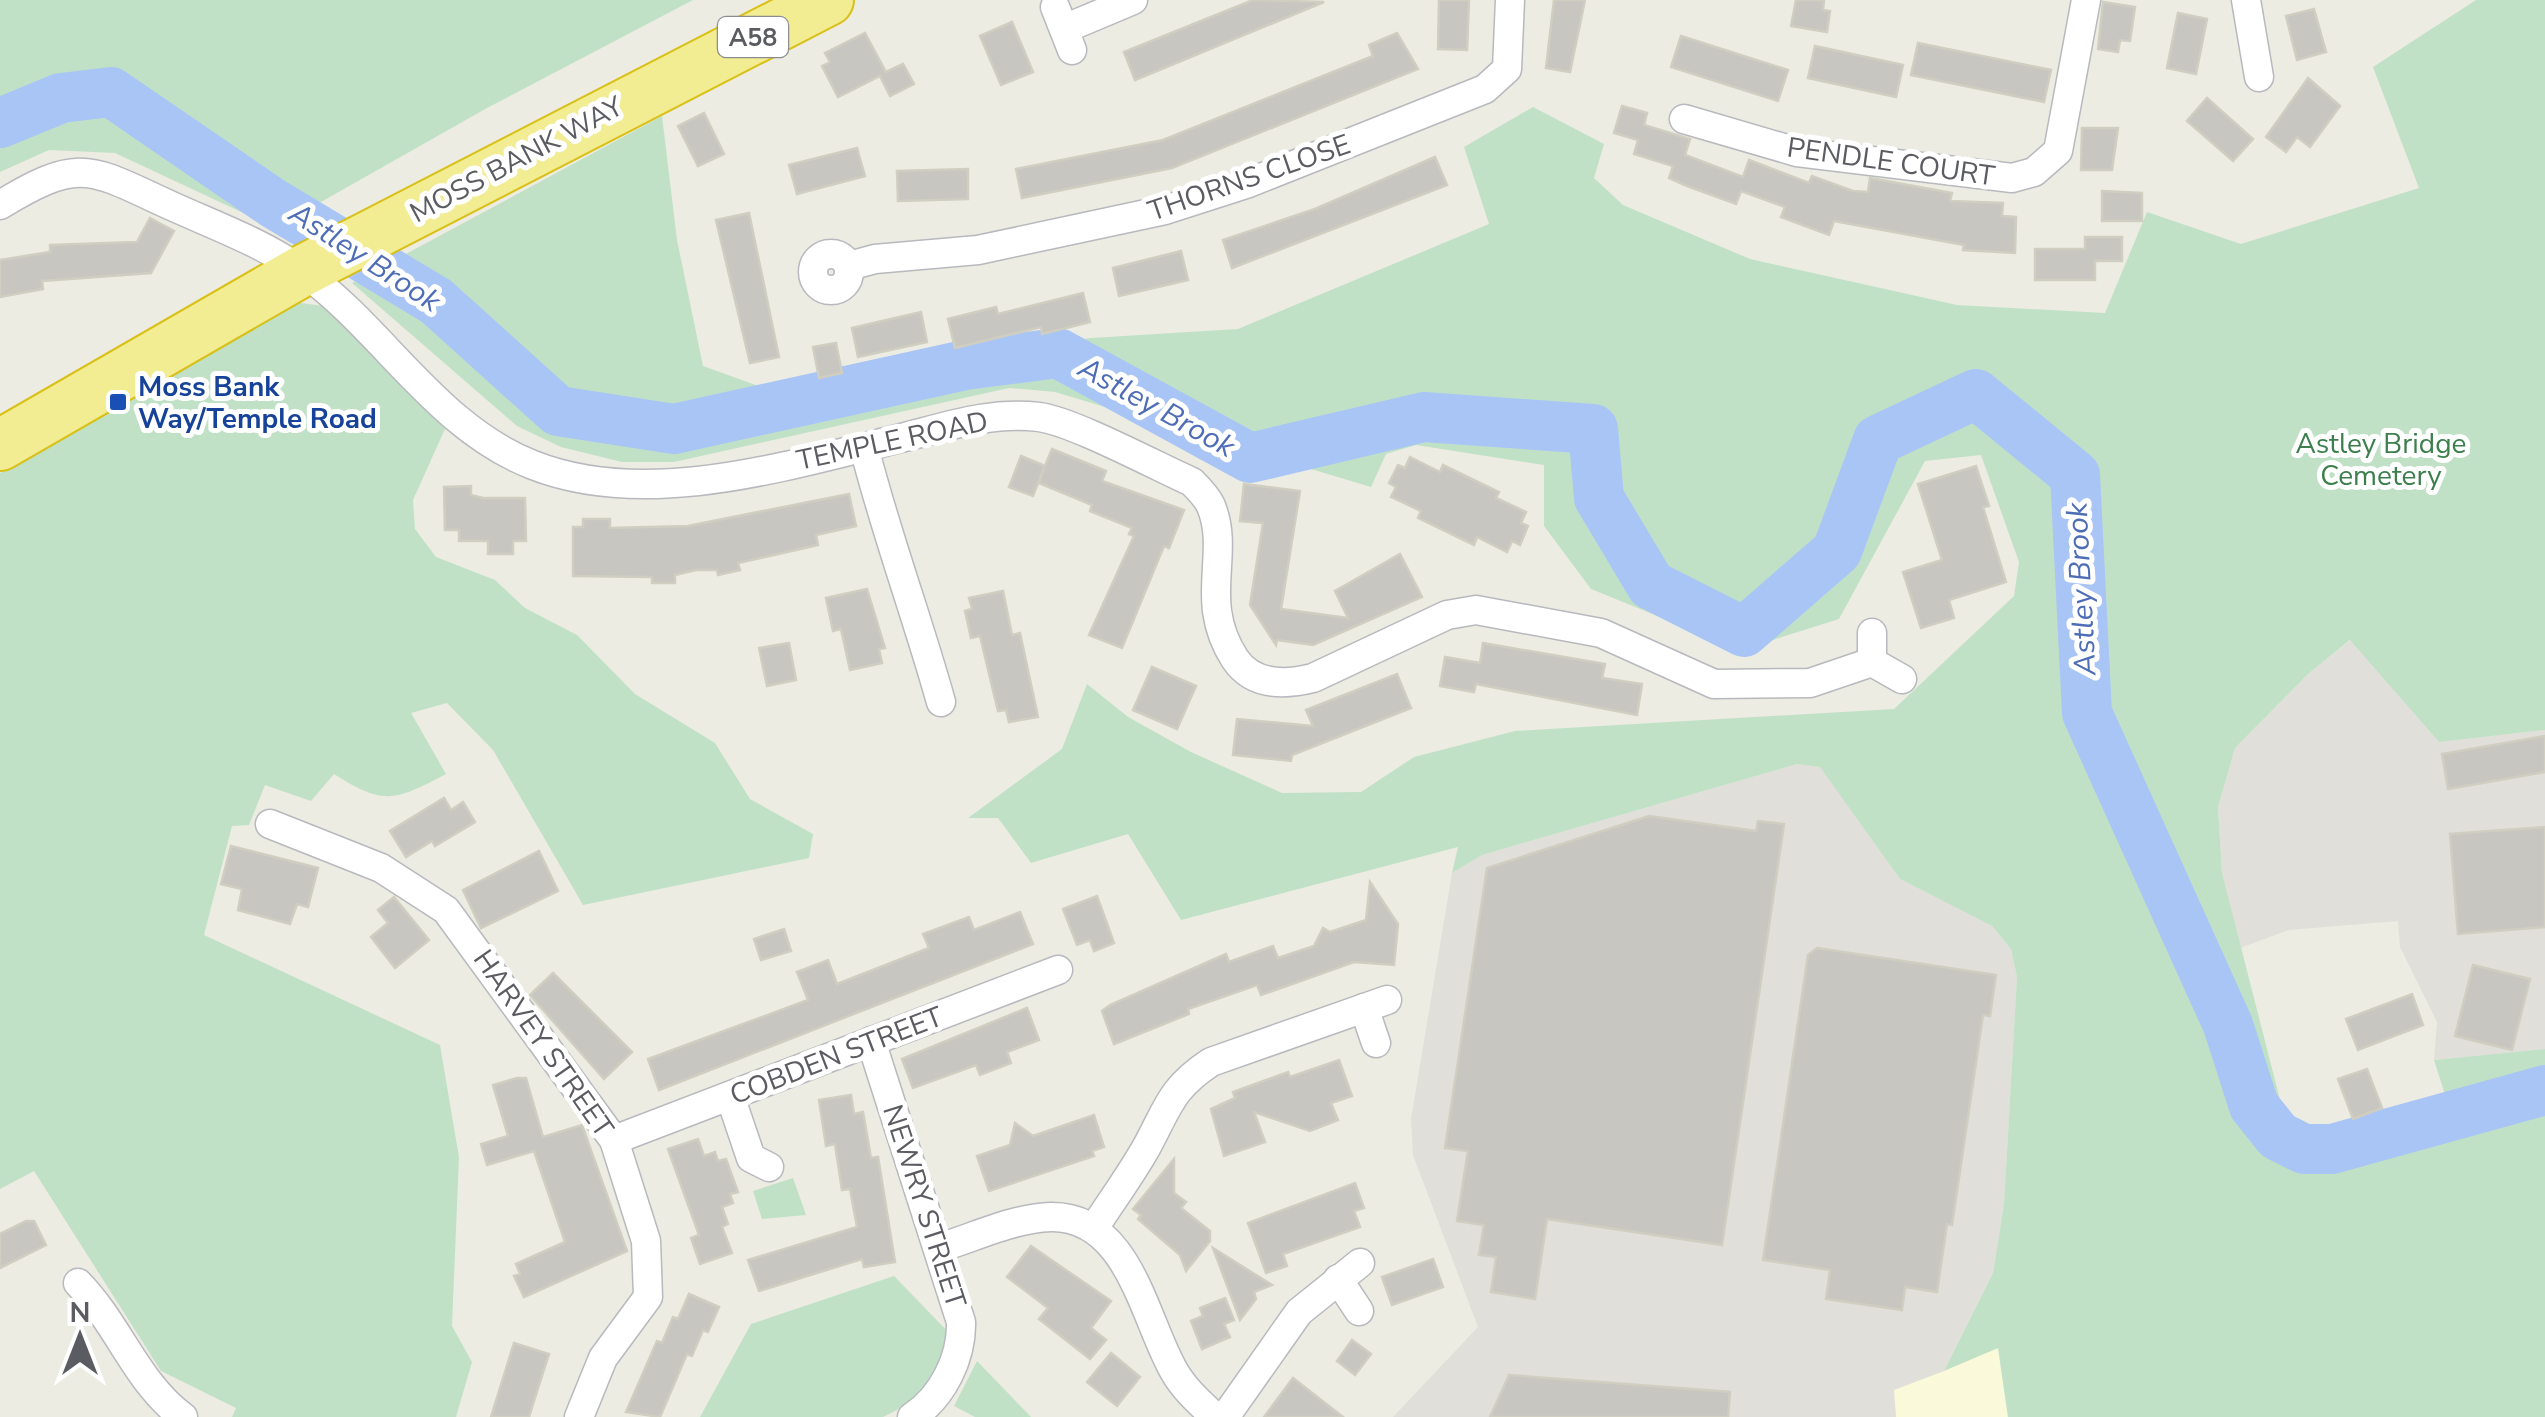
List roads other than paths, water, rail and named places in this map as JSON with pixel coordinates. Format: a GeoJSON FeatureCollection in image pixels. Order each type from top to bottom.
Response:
{"type":"FeatureCollection","features":[{"type":"Feature","properties":{"kind":"highway","name":"MOSS BANK WAY"},"geometry":{"type":"LineString","coordinates":[[0,445],[288,264],[759,0]]}},
{"type":"Feature","properties":{"kind":"highway","name":"MOSS BANK WAY"},"geometry":{"type":"LineString","coordinates":[[0,414],[288,264],[828,0]]}},
{"type":"Feature","properties":{"kind":"street"},"geometry":{"type":"LineString","coordinates":[[1064,28],[1132,0]]}},
{"type":"Feature","properties":{"kind":"street","name":"THORNS CLOSE"},"geometry":{"type":"LineString","coordinates":[[849,266],[978,250],[1164,210],[1246,184],[1466,96],[1499,80],[1507,69],[1510,0]]}},
{"type":"Feature","properties":{"kind":"street","name":"PENDLE COURT"},"geometry":{"type":"LineString","coordinates":[[1684,119],[1797,152],[2012,178],[2034,172],[2058,151],[2086,0]]}},
{"type":"Feature","properties":{"kind":"street"},"geometry":{"type":"LineString","coordinates":[[2246,0],[2259,78]]}},
{"type":"Feature","properties":{"kind":"street","name":"TEMPLE ROAD"},"geometry":{"type":"LineString","coordinates":[[0,205],[50,175],[81,171],[112,178],[288,264],[467,429],[534,466],[594,481],[650,486],[864,447],[981,418],[1044,417],[1192,482],[1212,507],[1216,614],[1222,640],[1242,670],[1256,678],[1294,683],[1313,678],[1447,615],[1476,610],[1601,633],[1695,677],[1726,685],[1810,683],[1872,662]]}},
{"type":"Feature","properties":{"kind":"street"},"geometry":{"type":"LineString","coordinates":[[864,447],[892,556],[915,608],[929,690]]}},
{"type":"Feature","properties":{"kind":"street"},"geometry":{"type":"LineString","coordinates":[[1872,632],[1872,662],[1902,678]]}},
{"type":"Feature","properties":{"kind":"street","name":"HARVEY STREET"},"geometry":{"type":"LineString","coordinates":[[270,824],[381,868],[446,910],[614,1140],[646,1241],[648,1298],[603,1358],[579,1417]]}},
{"type":"Feature","properties":{"kind":"street","name":"COBDEN STREET"},"geometry":{"type":"LineString","coordinates":[[614,1140],[1058,970]]}},
{"type":"Feature","properties":{"kind":"street"},"geometry":{"type":"LineString","coordinates":[[1094,1228],[1146,1148],[1176,1088],[1189,1076],[1211,1062],[1376,1004],[1376,1043]]}},
{"type":"Feature","properties":{"kind":"street","name":"NEWRY STREET"},"geometry":{"type":"LineString","coordinates":[[871,1042],[958,1304],[962,1340],[943,1384],[912,1417]]}},
{"type":"Feature","properties":{"kind":"street"},"geometry":{"type":"LineString","coordinates":[[730,1096],[752,1158],[768,1167]]}},
{"type":"Feature","properties":{"kind":"street"},"geometry":{"type":"LineString","coordinates":[[940,1248],[1012,1224],[1050,1217],[1072,1219],[1094,1228],[1142,1294],[1173,1369],[1215,1417]]}},
{"type":"Feature","properties":{"kind":"street"},"geometry":{"type":"LineString","coordinates":[[1225,1417],[1299,1312],[1349,1271],[1359,1311]]}},
{"type":"Feature","properties":{"kind":"street"},"geometry":{"type":"LineString","coordinates":[[78,1283],[116,1328],[156,1397],[183,1417]]}},
{"type":"Feature","properties":{"kind":"waterway","name":"Astley Brook"},"geometry":{"type":"LineString","coordinates":[[0,123],[61,98],[111,92],[273,203],[436,301],[558,411],[674,429],[965,365],[1058,353],[1250,458],[1424,417],[1593,429],[1599,498],[1651,585],[1744,632],[1837,551],[1878,440],[1976,394],[2075,475],[2087,713],[2228,1025],[2254,1106],[2278,1136],[2304,1149],[2332,1149],[2545,1090]]}},
{"type":"Feature","properties":{"kind":"place","name":"Moss Bank Way/Temple Road"},"geometry":{"type":"Point","coordinates":[118,402]}},
{"type":"Feature","properties":{"kind":"park label","name":"Astley Bridge Cemetery"},"geometry":{"type":"Point","coordinates":[2381,459]}}]}
